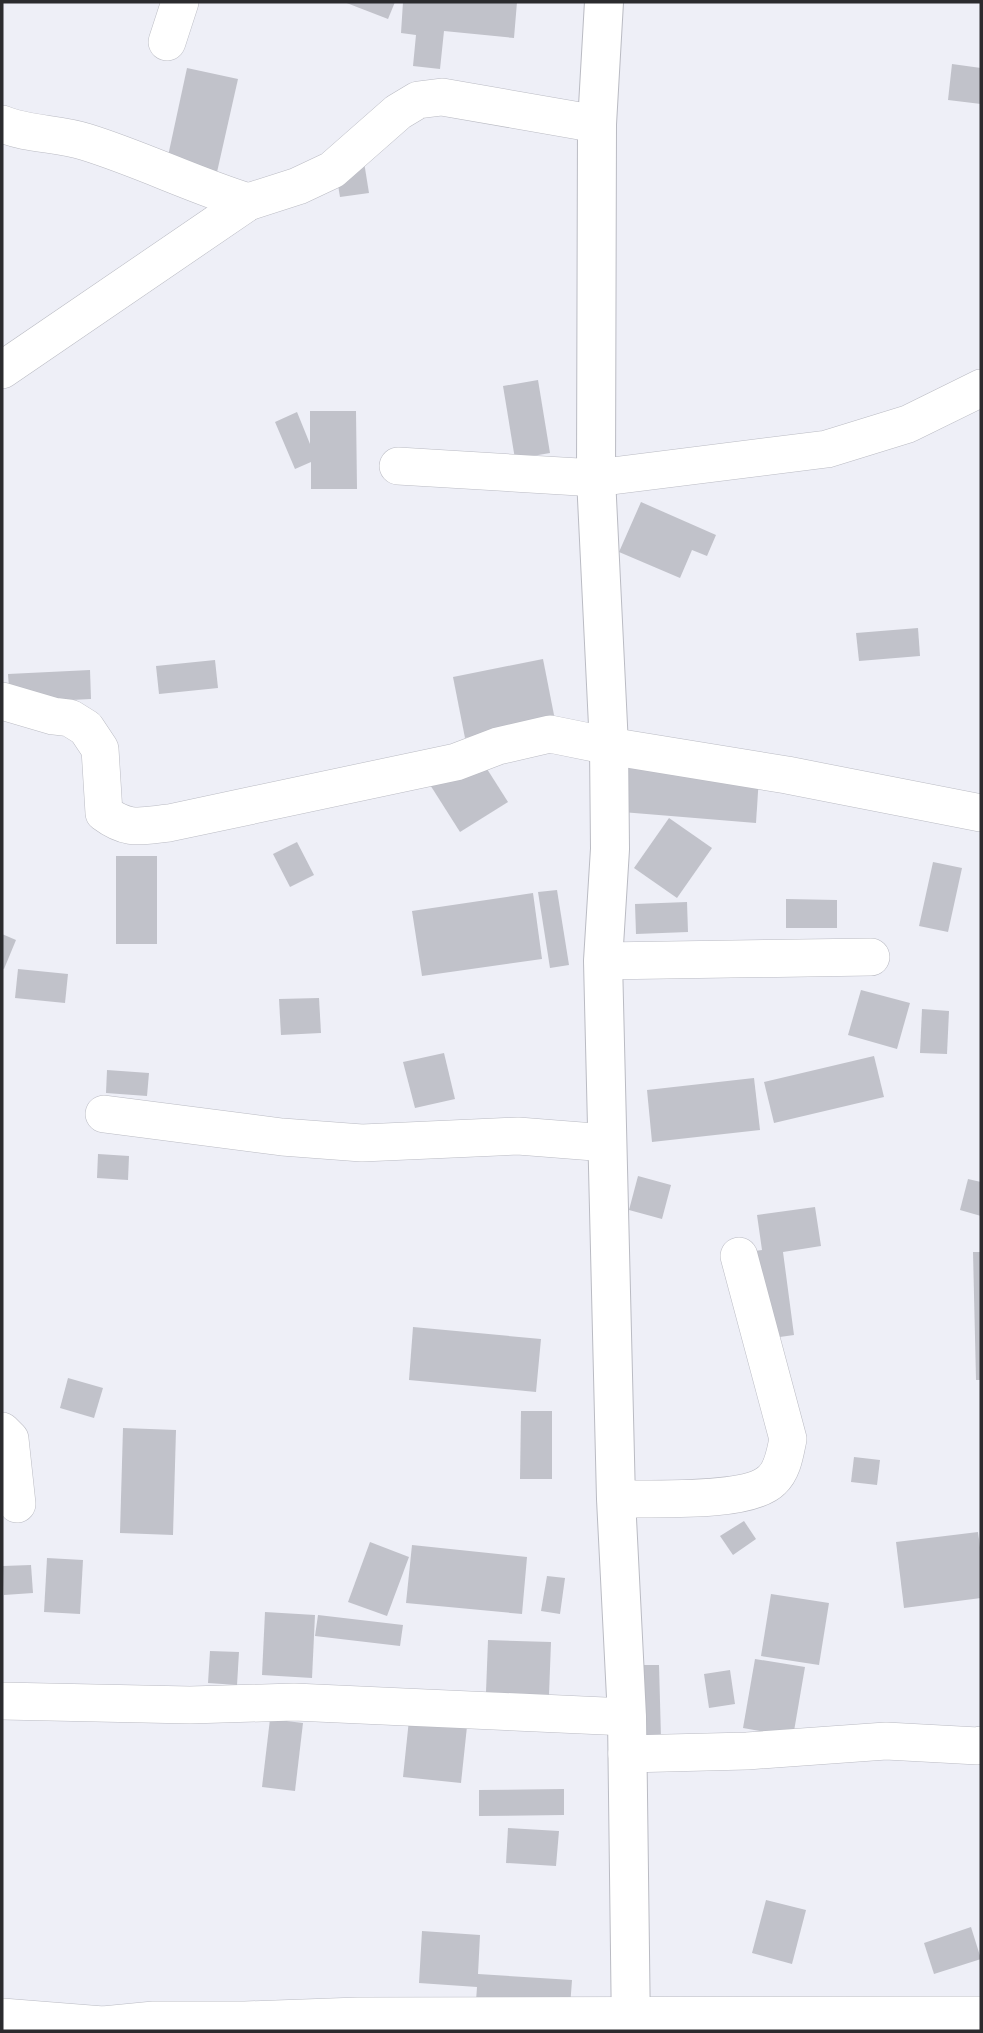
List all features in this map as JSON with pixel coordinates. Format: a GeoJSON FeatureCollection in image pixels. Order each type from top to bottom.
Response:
{"type":"FeatureCollection","features":[{"type":"Feature","properties":{"kind":"street"},"geometry":{"type":"LineString","coordinates":[[167,42],[180,2]]}},
{"type":"Feature","properties":{"kind":"street"},"geometry":{"type":"LineString","coordinates":[[604,2],[597,124],[596,478],[609,746],[610,849],[603,961],[616,1499],[627,1735],[630,2023]]}},
{"type":"Feature","properties":{"kind":"street"},"geometry":{"type":"LineString","coordinates":[[2,370],[248,202],[298,186],[332,170],[398,111],[418,100],[442,97],[597,124]]}},
{"type":"Feature","properties":{"kind":"street"},"geometry":{"type":"LineString","coordinates":[[2,124],[13,129],[96,145],[211,191],[248,202]]}},
{"type":"Feature","properties":{"kind":"street"},"geometry":{"type":"LineString","coordinates":[[398,466],[596,478],[827,449],[908,424],[981,388]]}},
{"type":"Feature","properties":{"kind":"street"},"geometry":{"type":"LineString","coordinates":[[2,701],[53,716],[70,718],[86,728],[100,749],[104,813],[118,824],[136,827],[169,823],[456,762],[498,746],[550,734],[787,775],[981,813]]}},
{"type":"Feature","properties":{"kind":"street"},"geometry":{"type":"LineString","coordinates":[[603,961],[871,957]]}},
{"type":"Feature","properties":{"kind":"street"},"geometry":{"type":"LineString","coordinates":[[104,1114],[282,1137],[362,1143],[519,1136],[607,1143]]}},
{"type":"Feature","properties":{"kind":"street"},"geometry":{"type":"LineString","coordinates":[[616,1499],[756,1492],[773,1480],[782,1463],[788,1439],[739,1256]]}},
{"type":"Feature","properties":{"kind":"street"},"geometry":{"type":"LineString","coordinates":[[2,1430],[10,1439],[17,1504]]}},
{"type":"Feature","properties":{"kind":"street"},"geometry":{"type":"LineString","coordinates":[[2,1701],[190,1705],[294,1702],[627,1735],[747,1751],[886,1741],[981,1745]]}},
{"type":"Feature","properties":{"kind":"street"},"geometry":{"type":"LineString","coordinates":[[2,2017],[104,2028],[154,2020],[630,2023],[981,2015]]}},
{"type":"Feature","properties":{"kind":"building"},"geometry":{"type":"Polygon","coordinates":[[[344,2],[395,2],[388,19],[344,2]]]}},
{"type":"Feature","properties":{"kind":"building"},"geometry":{"type":"Polygon","coordinates":[[[403,2],[517,2],[514,38],[444,31],[440,69],[413,66],[416,35],[401,33],[403,2]]]}},
{"type":"Feature","properties":{"kind":"building"},"geometry":{"type":"Polygon","coordinates":[[[952,64],[981,68],[981,104],[948,100],[952,64]]]}},
{"type":"Feature","properties":{"kind":"building"},"geometry":{"type":"Polygon","coordinates":[[[187,68],[238,79],[215,181],[165,170],[187,68]]]}},
{"type":"Feature","properties":{"kind":"building"},"geometry":{"type":"Polygon","coordinates":[[[364,162],[369,193],[340,197],[335,167],[364,162]]]}},
{"type":"Feature","properties":{"kind":"building"},"geometry":{"type":"Polygon","coordinates":[[[538,380],[550,453],[515,459],[503,386],[538,380]]]}},
{"type":"Feature","properties":{"kind":"building"},"geometry":{"type":"Polygon","coordinates":[[[310,411],[356,411],[357,489],[311,489],[311,462],[295,469],[275,422],[297,412],[310,444],[310,411]]]}},
{"type":"Feature","properties":{"kind":"building"},"geometry":{"type":"Polygon","coordinates":[[[641,502],[716,535],[707,556],[692,550],[680,578],[619,552],[641,502]]]}},
{"type":"Feature","properties":{"kind":"building"},"geometry":{"type":"Polygon","coordinates":[[[918,628],[920,656],[859,661],[856,633],[918,628]]]}},
{"type":"Feature","properties":{"kind":"building"},"geometry":{"type":"Polygon","coordinates":[[[543,659],[555,720],[465,738],[453,677],[543,659]]]}},
{"type":"Feature","properties":{"kind":"building"},"geometry":{"type":"Polygon","coordinates":[[[215,660],[218,688],[159,694],[156,666],[215,660]]]}},
{"type":"Feature","properties":{"kind":"building"},"geometry":{"type":"Polygon","coordinates":[[[90,670],[91,699],[10,703],[8,674],[90,670]]]}},
{"type":"Feature","properties":{"kind":"building"},"geometry":{"type":"Polygon","coordinates":[[[475,750],[508,802],[460,832],[427,780],[475,750]]]}},
{"type":"Feature","properties":{"kind":"building"},"geometry":{"type":"Polygon","coordinates":[[[625,766],[759,777],[756,823],[622,812],[625,766]]]}},
{"type":"Feature","properties":{"kind":"building"},"geometry":{"type":"Polygon","coordinates":[[[669,818],[712,848],[677,898],[634,868],[669,818]]]}},
{"type":"Feature","properties":{"kind":"building"},"geometry":{"type":"Polygon","coordinates":[[[297,842],[314,875],[290,887],[273,854],[297,842]]]}},
{"type":"Feature","properties":{"kind":"building"},"geometry":{"type":"Polygon","coordinates":[[[116,856],[157,856],[157,944],[116,944],[116,856]]]}},
{"type":"Feature","properties":{"kind":"building"},"geometry":{"type":"Polygon","coordinates":[[[933,862],[962,868],[948,932],[919,926],[933,862]]]}},
{"type":"Feature","properties":{"kind":"building"},"geometry":{"type":"Polygon","coordinates":[[[557,890],[569,965],[550,968],[538,892],[557,890]]]}},
{"type":"Feature","properties":{"kind":"building"},"geometry":{"type":"Polygon","coordinates":[[[533,893],[542,959],[422,976],[412,911],[533,893]]]}},
{"type":"Feature","properties":{"kind":"building"},"geometry":{"type":"Polygon","coordinates":[[[786,899],[837,900],[837,928],[786,928],[786,899]]]}},
{"type":"Feature","properties":{"kind":"building"},"geometry":{"type":"Polygon","coordinates":[[[687,902],[688,932],[636,934],[635,904],[687,902]]]}},
{"type":"Feature","properties":{"kind":"building"},"geometry":{"type":"Polygon","coordinates":[[[2,934],[16,940],[4,969],[2,968],[2,934]]]}},
{"type":"Feature","properties":{"kind":"building"},"geometry":{"type":"Polygon","coordinates":[[[18,969],[68,974],[65,1003],[15,998],[18,969]]]}},
{"type":"Feature","properties":{"kind":"building"},"geometry":{"type":"Polygon","coordinates":[[[861,990],[910,1003],[897,1049],[848,1035],[861,990]]]}},
{"type":"Feature","properties":{"kind":"building"},"geometry":{"type":"Polygon","coordinates":[[[319,998],[321,1033],[281,1035],[279,999],[319,998]]]}},
{"type":"Feature","properties":{"kind":"building"},"geometry":{"type":"Polygon","coordinates":[[[922,1009],[949,1011],[947,1054],[920,1053],[922,1009]]]}},
{"type":"Feature","properties":{"kind":"building"},"geometry":{"type":"Polygon","coordinates":[[[444,1053],[455,1099],[415,1108],[403,1062],[444,1053]]]}},
{"type":"Feature","properties":{"kind":"building"},"geometry":{"type":"Polygon","coordinates":[[[874,1056],[884,1097],[774,1123],[764,1082],[874,1056]]]}},
{"type":"Feature","properties":{"kind":"building"},"geometry":{"type":"Polygon","coordinates":[[[107,1070],[149,1073],[147,1096],[106,1093],[107,1070]]]}},
{"type":"Feature","properties":{"kind":"building"},"geometry":{"type":"Polygon","coordinates":[[[754,1078],[760,1130],[652,1142],[647,1090],[754,1078]]]}},
{"type":"Feature","properties":{"kind":"building"},"geometry":{"type":"Polygon","coordinates":[[[98,1154],[129,1156],[128,1180],[97,1178],[98,1154]]]}},
{"type":"Feature","properties":{"kind":"building"},"geometry":{"type":"Polygon","coordinates":[[[638,1176],[671,1185],[662,1219],[629,1210],[638,1176]]]}},
{"type":"Feature","properties":{"kind":"building"},"geometry":{"type":"Polygon","coordinates":[[[968,1179],[981,1182],[981,1216],[960,1210],[968,1179]]]}},
{"type":"Feature","properties":{"kind":"building"},"geometry":{"type":"Polygon","coordinates":[[[815,1207],[821,1246],[783,1252],[794,1335],[745,1342],[732,1254],[762,1250],[757,1215],[815,1207]]]}},
{"type":"Feature","properties":{"kind":"building"},"geometry":{"type":"Polygon","coordinates":[[[973,1252],[981,1252],[981,1380],[976,1380],[973,1252]]]}},
{"type":"Feature","properties":{"kind":"building"},"geometry":{"type":"Polygon","coordinates":[[[413,1327],[541,1339],[536,1392],[409,1380],[413,1327]]]}},
{"type":"Feature","properties":{"kind":"building"},"geometry":{"type":"Polygon","coordinates":[[[68,1378],[103,1388],[94,1418],[60,1408],[68,1378]]]}},
{"type":"Feature","properties":{"kind":"building"},"geometry":{"type":"Polygon","coordinates":[[[521,1411],[552,1411],[552,1479],[520,1479],[521,1411]]]}},
{"type":"Feature","properties":{"kind":"building"},"geometry":{"type":"Polygon","coordinates":[[[123,1428],[176,1430],[173,1535],[120,1533],[123,1428]]]}},
{"type":"Feature","properties":{"kind":"building"},"geometry":{"type":"Polygon","coordinates":[[[854,1457],[880,1460],[877,1485],[851,1482],[854,1457]]]}},
{"type":"Feature","properties":{"kind":"building"},"geometry":{"type":"Polygon","coordinates":[[[744,1521],[756,1539],[733,1555],[720,1536],[744,1521]]]}},
{"type":"Feature","properties":{"kind":"building"},"geometry":{"type":"Polygon","coordinates":[[[978,1532],[981,1598],[904,1608],[896,1542],[978,1532]]]}},
{"type":"Feature","properties":{"kind":"building"},"geometry":{"type":"Polygon","coordinates":[[[370,1542],[409,1557],[387,1616],[348,1602],[370,1542]]]}},
{"type":"Feature","properties":{"kind":"building"},"geometry":{"type":"Polygon","coordinates":[[[412,1545],[527,1557],[522,1614],[406,1603],[412,1545]]]}},
{"type":"Feature","properties":{"kind":"building"},"geometry":{"type":"Polygon","coordinates":[[[47,1558],[83,1560],[80,1614],[44,1612],[47,1558]]]}},
{"type":"Feature","properties":{"kind":"building"},"geometry":{"type":"Polygon","coordinates":[[[31,1565],[33,1593],[4,1595],[3,1566],[31,1565]]]}},
{"type":"Feature","properties":{"kind":"building"},"geometry":{"type":"Polygon","coordinates":[[[547,1576],[565,1578],[560,1614],[541,1611],[547,1576]]]}},
{"type":"Feature","properties":{"kind":"building"},"geometry":{"type":"Polygon","coordinates":[[[771,1594],[829,1603],[819,1665],[761,1656],[771,1594]]]}},
{"type":"Feature","properties":{"kind":"building"},"geometry":{"type":"Polygon","coordinates":[[[265,1612],[315,1615],[312,1678],[262,1675],[265,1612]]]}},
{"type":"Feature","properties":{"kind":"building"},"geometry":{"type":"Polygon","coordinates":[[[318,1615],[403,1625],[400,1646],[315,1636],[318,1615]]]}},
{"type":"Feature","properties":{"kind":"building"},"geometry":{"type":"Polygon","coordinates":[[[488,1640],[551,1642],[549,1695],[486,1692],[488,1640]]]}},
{"type":"Feature","properties":{"kind":"building"},"geometry":{"type":"Polygon","coordinates":[[[210,1651],[239,1652],[237,1685],[208,1683],[210,1651]]]}},
{"type":"Feature","properties":{"kind":"building"},"geometry":{"type":"Polygon","coordinates":[[[755,1659],[805,1667],[793,1737],[743,1728],[755,1659]]]}},
{"type":"Feature","properties":{"kind":"building"},"geometry":{"type":"Polygon","coordinates":[[[632,1665],[659,1665],[661,1738],[633,1738],[632,1665]]]}},
{"type":"Feature","properties":{"kind":"building"},"geometry":{"type":"Polygon","coordinates":[[[730,1670],[735,1704],[709,1708],[704,1674],[730,1670]]]}},
{"type":"Feature","properties":{"kind":"building"},"geometry":{"type":"Polygon","coordinates":[[[410,1710],[468,1717],[461,1783],[403,1777],[410,1710]]]}},
{"type":"Feature","properties":{"kind":"building"},"geometry":{"type":"Polygon","coordinates":[[[270,1719],[303,1723],[295,1791],[262,1787],[270,1719]]]}},
{"type":"Feature","properties":{"kind":"building"},"geometry":{"type":"Polygon","coordinates":[[[564,1789],[564,1815],[479,1816],[479,1790],[564,1789]]]}},
{"type":"Feature","properties":{"kind":"building"},"geometry":{"type":"Polygon","coordinates":[[[508,1828],[559,1831],[556,1866],[506,1863],[508,1828]]]}},
{"type":"Feature","properties":{"kind":"building"},"geometry":{"type":"Polygon","coordinates":[[[766,1900],[806,1910],[792,1964],[752,1953],[766,1900]]]}},
{"type":"Feature","properties":{"kind":"building"},"geometry":{"type":"Polygon","coordinates":[[[971,1927],[981,1959],[934,1974],[924,1943],[971,1927]]]}},
{"type":"Feature","properties":{"kind":"building"},"geometry":{"type":"Polygon","coordinates":[[[422,1931],[480,1935],[478,1974],[572,1980],[570,2007],[476,2001],[477,1987],[419,1983],[422,1931]]]}}]}
